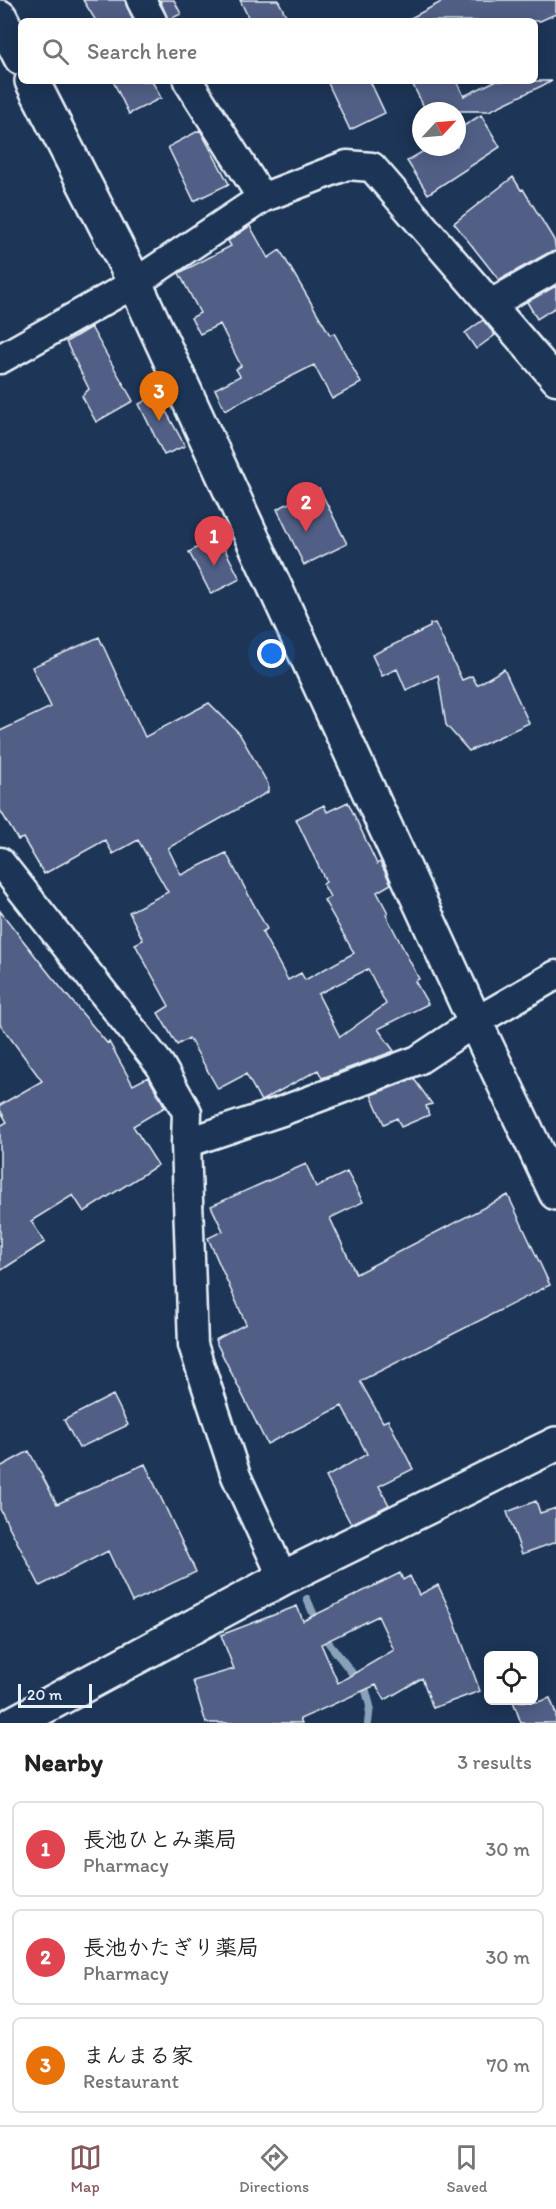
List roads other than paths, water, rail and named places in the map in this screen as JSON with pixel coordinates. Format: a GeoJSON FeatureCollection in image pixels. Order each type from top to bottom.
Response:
{"type":"FeatureCollection","features":[{"type":"Feature","properties":{"kind":"street"},"geometry":{"type":"LineString","coordinates":[[141,0],[150,18]]}},
{"type":"Feature","properties":{"kind":"street"},"geometry":{"type":"LineString","coordinates":[[0,17],[18,52]]}},
{"type":"Feature","properties":{"kind":"street"},"geometry":{"type":"LineString","coordinates":[[34,84],[135,284],[556,1193]]}},
{"type":"Feature","properties":{"kind":"street"},"geometry":{"type":"LineString","coordinates":[[190,84],[262,198]]}},
{"type":"Feature","properties":{"kind":"street"},"geometry":{"type":"LineString","coordinates":[[0,359],[135,284],[262,198],[347,165],[372,167],[556,380]]}},
{"type":"Feature","properties":{"kind":"street"},"geometry":{"type":"LineString","coordinates":[[491,304],[556,267]]}},
{"type":"Feature","properties":{"kind":"street"},"geometry":{"type":"LineString","coordinates":[[0,862],[160,1065],[188,1112],[186,1143],[194,1345],[236,1476],[283,1578]]}},
{"type":"Feature","properties":{"kind":"street"},"geometry":{"type":"LineString","coordinates":[[186,1143],[282,1111],[418,1060],[475,1022],[556,975]]}},
{"type":"Feature","properties":{"kind":"street"},"geometry":{"type":"LineString","coordinates":[[14,1723],[283,1578],[556,1444]]}},
{"type":"Feature","properties":{"kind":"waterway"},"geometry":{"type":"LineString","coordinates":[[307,1599],[322,1634],[366,1691],[370,1706],[368,1723]]}},
{"type":"Feature","properties":{"kind":"place","name":"まんまる家"},"geometry":{"type":"Point","coordinates":[159,421]}},
{"type":"Feature","properties":{"kind":"place","name":"長池かたぎり薬局"},"geometry":{"type":"Point","coordinates":[306,532]}},
{"type":"Feature","properties":{"kind":"place","name":"長池ひとみ薬局"},"geometry":{"type":"Point","coordinates":[214,566]}}]}
